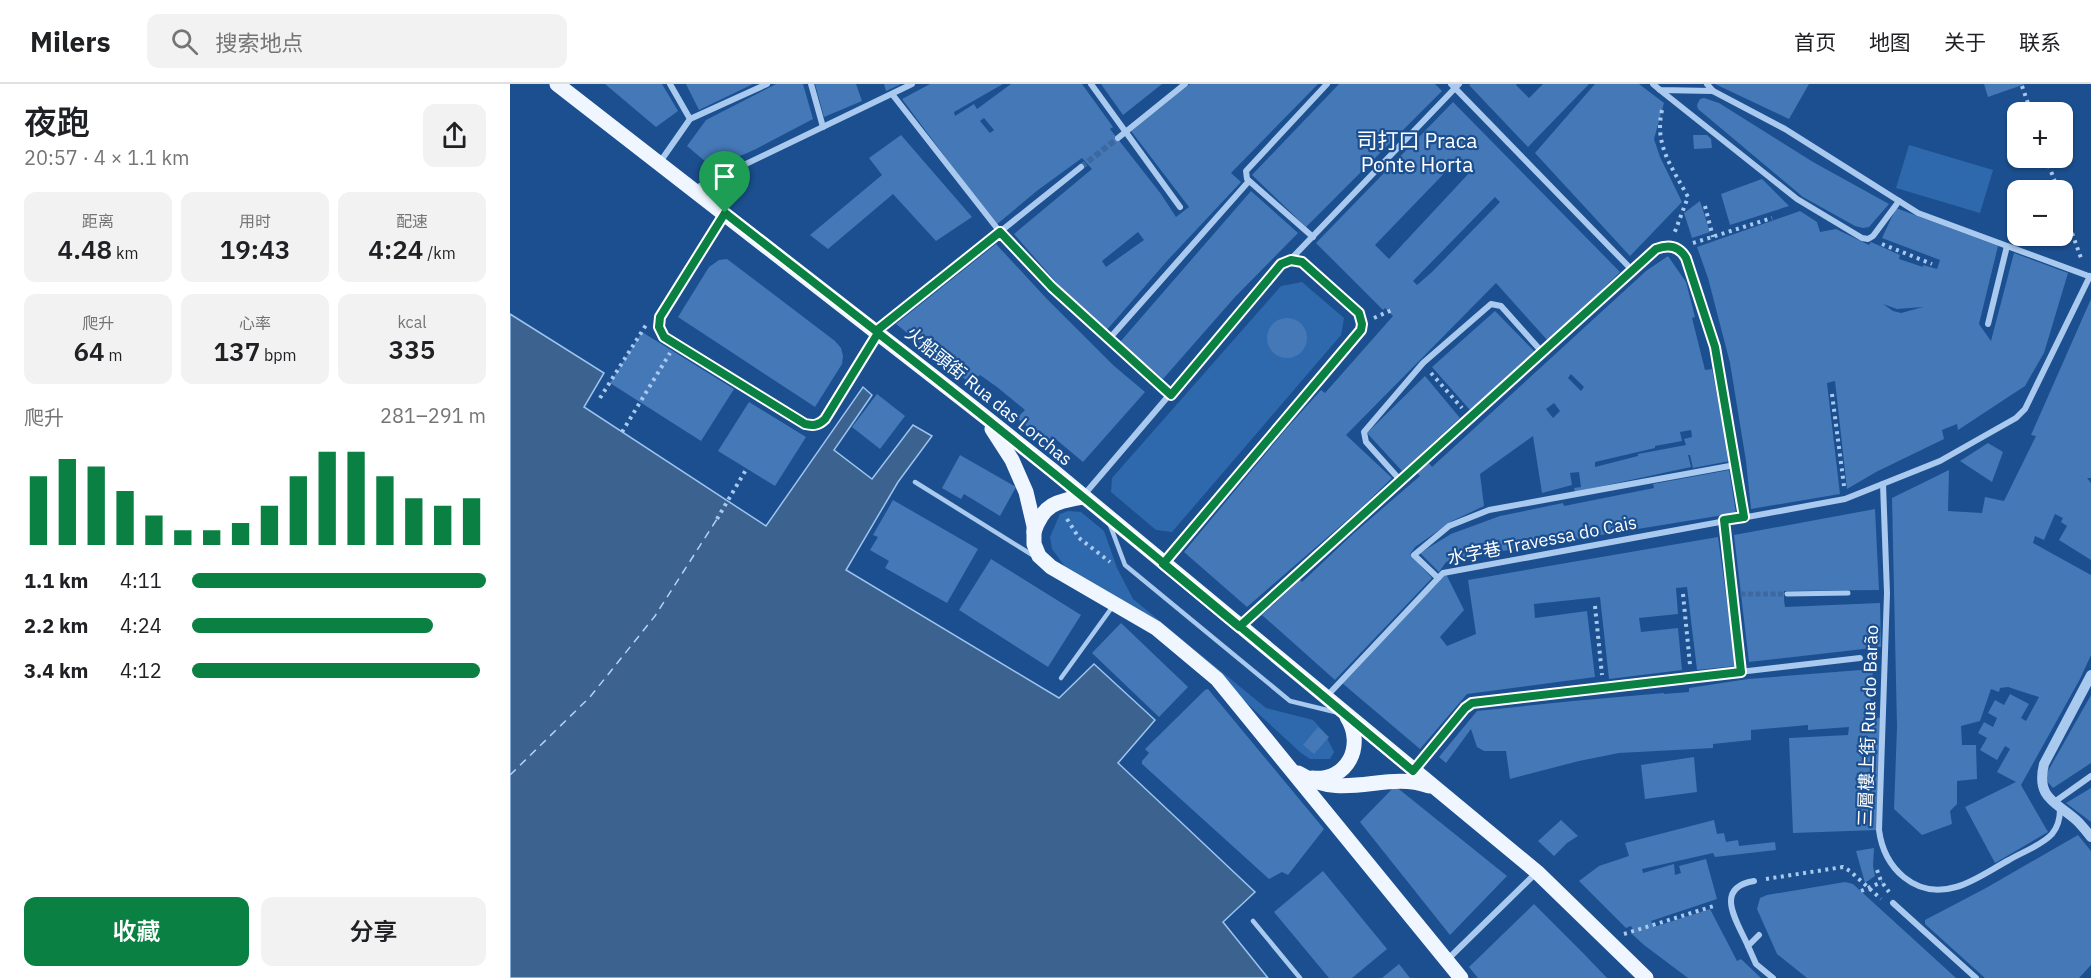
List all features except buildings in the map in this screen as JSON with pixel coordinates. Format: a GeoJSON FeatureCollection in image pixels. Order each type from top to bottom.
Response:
{"type":"FeatureCollection","features":[{"type":"Feature","properties":{"kind":"main road","name":"火船頭街 Rua das Lorchas"},"geometry":{"type":"LineString","coordinates":[[557,84],[660,162],[1083,496],[1537,872],[1646,978]]}},
{"type":"Feature","properties":{"kind":"main road"},"geometry":{"type":"LineString","coordinates":[[970,405],[994,430],[1012,460],[1026,492],[1034,532],[1034,544],[1039,556],[1051,567],[1156,628],[1217,679],[1461,978]]}},
{"type":"Feature","properties":{"kind":"main road"},"geometry":{"type":"LineString","coordinates":[[1034,532],[1038,520],[1056,502],[1083,496]]}},
{"type":"Feature","properties":{"kind":"main road"},"geometry":{"type":"LineString","coordinates":[[1303,776],[1316,779],[1328,777],[1340,771],[1349,762],[1354,750],[1355,737],[1346,714]]}},
{"type":"Feature","properties":{"kind":"main road"},"geometry":{"type":"LineString","coordinates":[[1285,762],[1303,776],[1331,786],[1403,782],[1419,783],[1435,788]]}},
{"type":"Feature","properties":{"kind":"street"},"geometry":{"type":"LineString","coordinates":[[670,84],[690,119]]}},
{"type":"Feature","properties":{"kind":"street"},"geometry":{"type":"LineString","coordinates":[[660,162],[690,119],[767,84]]}},
{"type":"Feature","properties":{"kind":"street"},"geometry":{"type":"LineString","coordinates":[[811,84],[824,127]]}},
{"type":"Feature","properties":{"kind":"street"},"geometry":{"type":"LineString","coordinates":[[694,189],[912,84]]}},
{"type":"Feature","properties":{"kind":"street"},"geometry":{"type":"LineString","coordinates":[[1090,84],[1180,207]]}},
{"type":"Feature","properties":{"kind":"street"},"geometry":{"type":"LineString","coordinates":[[1118,138],[1185,84]]}},
{"type":"Feature","properties":{"kind":"street"},"geometry":{"type":"LineString","coordinates":[[1313,237],[1246,177],[1247,169],[1328,84]]}},
{"type":"Feature","properties":{"kind":"street"},"geometry":{"type":"LineString","coordinates":[[1653,84],[1797,199],[1863,238],[1868,239],[1873,236],[1899,201]]}},
{"type":"Feature","properties":{"kind":"street"},"geometry":{"type":"LineString","coordinates":[[1707,84],[1713,92]]}},
{"type":"Feature","properties":{"kind":"street"},"geometry":{"type":"LineString","coordinates":[[1083,496],[1281,264],[1291,260],[1455,85],[1633,271]]}},
{"type":"Feature","properties":{"kind":"street"},"geometry":{"type":"LineString","coordinates":[[1660,90],[1713,92],[1785,129],[1918,213],[2090,277]]}},
{"type":"Feature","properties":{"kind":"street"},"geometry":{"type":"LineString","coordinates":[[892,94],[1000,232],[1052,287],[1171,395]]}},
{"type":"Feature","properties":{"kind":"street"},"geometry":{"type":"LineString","coordinates":[[877,332],[1081,167]]}},
{"type":"Feature","properties":{"kind":"street"},"geometry":{"type":"LineString","coordinates":[[1109,339],[1249,181]]}},
{"type":"Feature","properties":{"kind":"street"},"geometry":{"type":"LineString","coordinates":[[1988,324],[2007,246]]}},
{"type":"Feature","properties":{"kind":"street"},"geometry":{"type":"LineString","coordinates":[[1239,627],[1656,249],[1673,247],[1686,258],[1715,347],[1744,517]]}},
{"type":"Feature","properties":{"kind":"street"},"geometry":{"type":"LineString","coordinates":[[1163,564],[1359,335],[1362,324],[1359,313],[1302,262],[1291,260]]}},
{"type":"Feature","properties":{"kind":"street","name":"水字巷 Travessa do Cais"},"geometry":{"type":"LineString","coordinates":[[1326,698],[1443,573],[1845,499],[1940,461],[2016,418],[2025,409],[2090,277]]}},
{"type":"Feature","properties":{"kind":"street"},"geometry":{"type":"LineString","coordinates":[[1401,481],[1366,442],[1364,432],[1423,363],[1491,304],[1501,306],[1542,352]]}},
{"type":"Feature","properties":{"kind":"street"},"geometry":{"type":"LineString","coordinates":[[1438,578],[1414,555],[1449,526],[1489,510],[1735,465]]}},
{"type":"Feature","properties":{"kind":"street","name":"三層樓上街 Rua do Barão"},"geometry":{"type":"LineString","coordinates":[[1883,484],[1887,593],[1879,830],[1887,859],[1899,874]]}},
{"type":"Feature","properties":{"kind":"street"},"geometry":{"type":"LineString","coordinates":[[1724,520],[1741,672]]}},
{"type":"Feature","properties":{"kind":"street"},"geometry":{"type":"LineString","coordinates":[[1787,594],[1848,593]]}},
{"type":"Feature","properties":{"kind":"street"},"geometry":{"type":"LineString","coordinates":[[1413,771],[1465,708],[1472,703],[1860,658]]}},
{"type":"Feature","properties":{"kind":"street"},"geometry":{"type":"LineString","coordinates":[[2091,675],[2044,764],[2042,781],[2045,792],[2056,806],[2075,819],[2091,837]]}},
{"type":"Feature","properties":{"kind":"street"},"geometry":{"type":"LineString","coordinates":[[1899,874],[1916,885],[1926,888],[1946,889],[1965,884],[2044,841],[2056,828],[2056,806],[2091,776]]}},
{"type":"Feature","properties":{"kind":"street"},"geometry":{"type":"LineString","coordinates":[[1446,960],[1537,872]]}},
{"type":"Feature","properties":{"kind":"street"},"geometry":{"type":"LineString","coordinates":[[1754,881],[1737,886],[1732,891],[1730,899],[1756,964],[1773,978]]}},
{"type":"Feature","properties":{"kind":"street"},"geometry":{"type":"LineString","coordinates":[[1893,903],[1976,978]]}},
{"type":"Feature","properties":{"kind":"street"},"geometry":{"type":"LineString","coordinates":[[1748,946],[1759,935]]}},
{"type":"Feature","properties":{"kind":"lane"},"geometry":{"type":"LineString","coordinates":[[725,213],[660,317],[659,327],[664,337],[805,424],[816,425],[825,419],[877,332]]}},
{"type":"Feature","properties":{"kind":"lane"},"geometry":{"type":"LineString","coordinates":[[915,482],[1051,567]]}},
{"type":"Feature","properties":{"kind":"lane"},"geometry":{"type":"LineString","coordinates":[[1107,517],[1125,565],[1290,702],[1346,714]]}},
{"type":"Feature","properties":{"kind":"lane"},"geometry":{"type":"LineString","coordinates":[[1061,678],[1114,604]]}},
{"type":"Feature","properties":{"kind":"lane"},"geometry":{"type":"LineString","coordinates":[[1253,921],[1300,978]]}},
{"type":"Feature","properties":{"kind":"path"},"geometry":{"type":"LineString","coordinates":[[2022,86],[2028,102]]}},
{"type":"Feature","properties":{"kind":"path"},"geometry":{"type":"LineString","coordinates":[[1668,96],[1662,112],[1659,131],[1663,150],[1688,197],[1673,247]]}},
{"type":"Feature","properties":{"kind":"path"},"geometry":{"type":"LineString","coordinates":[[1705,206],[1713,237]]}},
{"type":"Feature","properties":{"kind":"path"},"geometry":{"type":"LineString","coordinates":[[1673,247],[1772,218]]}},
{"type":"Feature","properties":{"kind":"path"},"geometry":{"type":"LineString","coordinates":[[2073,236],[2077,247]]}},
{"type":"Feature","properties":{"kind":"path"},"geometry":{"type":"LineString","coordinates":[[1868,239],[1932,264]]}},
{"type":"Feature","properties":{"kind":"path"},"geometry":{"type":"LineString","coordinates":[[1362,324],[1394,309]]}},
{"type":"Feature","properties":{"kind":"path"},"geometry":{"type":"LineString","coordinates":[[600,398],[646,325],[664,337]]}},
{"type":"Feature","properties":{"kind":"path"},"geometry":{"type":"LineString","coordinates":[[622,432],[676,344]]}},
{"type":"Feature","properties":{"kind":"path"},"geometry":{"type":"LineString","coordinates":[[1423,363],[1470,418]]}},
{"type":"Feature","properties":{"kind":"path"},"geometry":{"type":"LineString","coordinates":[[1832,394],[1845,499]]}},
{"type":"Feature","properties":{"kind":"path"},"geometry":{"type":"LineString","coordinates":[[717,519],[747,468]]}},
{"type":"Feature","properties":{"kind":"path"},"geometry":{"type":"LineString","coordinates":[[1056,502],[1079,538],[1115,566]]}},
{"type":"Feature","properties":{"kind":"path"},"geometry":{"type":"LineString","coordinates":[[1683,594],[1692,678]]}},
{"type":"Feature","properties":{"kind":"path"},"geometry":{"type":"LineString","coordinates":[[1595,606],[1604,687]]}},
{"type":"Feature","properties":{"kind":"path"},"geometry":{"type":"LineString","coordinates":[[1754,881],[1843,867],[1882,900],[1893,903]]}},
{"type":"Feature","properties":{"kind":"path"},"geometry":{"type":"LineString","coordinates":[[1861,891],[1899,874]]}},
{"type":"Feature","properties":{"kind":"path"},"geometry":{"type":"LineString","coordinates":[[1606,939],[1719,905]]}},
{"type":"Feature","properties":{"kind":"shaded area"},"geometry":{"type":"Polygon","coordinates":[[[1909,145],[1993,170],[1980,213],[1896,188],[1909,145]]]}},
{"type":"Feature","properties":{"kind":"shaded area"},"geometry":{"type":"Polygon","coordinates":[[[1302,282],[1344,318],[1341,335],[1172,532],[1156,530],[1111,492],[1112,478],[1281,286],[1302,282]]]}},
{"type":"Feature","properties":{"kind":"shaded area"},"geometry":{"type":"Polygon","coordinates":[[[510,314],[604,373],[584,407],[766,526],[863,387],[872,395],[834,450],[872,479],[913,425],[932,436],[898,482],[846,570],[1059,698],[1094,664],[1155,720],[1118,763],[1255,892],[1223,922],[1268,978],[510,978],[510,314]]]}},
{"type":"Feature","properties":{"kind":"shaded area"},"geometry":{"type":"Polygon","coordinates":[[[1068,511],[1081,512],[1104,531],[1117,568],[1133,599],[1266,708],[1313,720],[1324,732],[1334,752],[1330,759],[1310,759],[1301,753],[1201,661],[1069,572],[1052,549],[1050,537],[1060,514],[1068,511]]]}},
{"type":"Feature","properties":{"kind":"ferry route"},"geometry":{"type":"LineString","coordinates":[[510,775],[590,697],[655,616],[717,519]]}},
{"type":"Feature","properties":{"kind":"tunnel"},"geometry":{"type":"LineString","coordinates":[[1081,167],[1118,138]]}},
{"type":"Feature","properties":{"kind":"tunnel"},"geometry":{"type":"LineString","coordinates":[[1733,594],[1787,594]]}},
{"type":"Feature","properties":{"kind":"district","name":"司打口 Praca Ponte Horta"},"geometry":{"type":"Point","coordinates":[1417,152]}},
{"type":"Feature","properties":{"kind":"route"},"geometry":{"type":"LineString","coordinates":[[725,213],[660,317],[661,333],[664,337],[810,425],[821,423],[825,419],[878,333],[876,331],[1000,232],[1052,287],[1171,395],[1281,264],[1291,260],[1302,262],[1359,313],[1362,324],[1359,335],[1163,564],[1239,627],[1656,249],[1670,246],[1677,248],[1686,258],[1715,347],[1744,517],[1724,520],[1741,672],[1472,703],[1465,708],[1413,771],[1201,596],[1107,517],[1052,470],[876,331],[725,213]]}}]}
